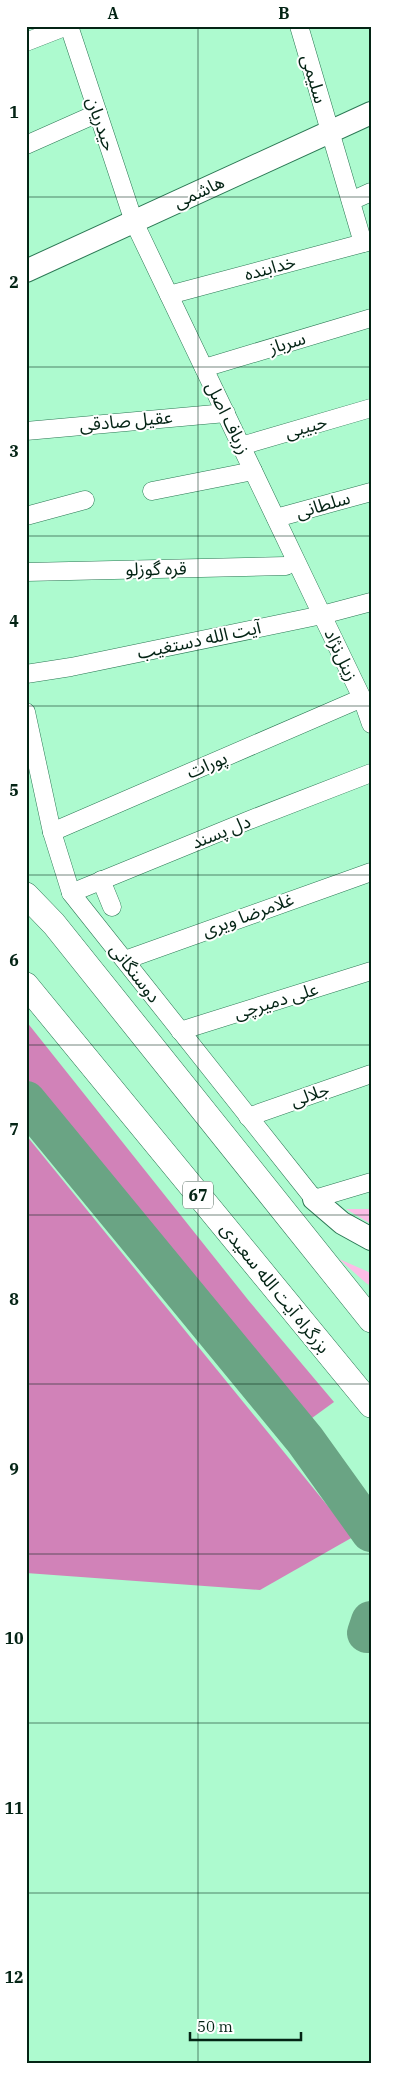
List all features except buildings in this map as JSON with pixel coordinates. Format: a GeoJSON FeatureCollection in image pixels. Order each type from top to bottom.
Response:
{"type":"FeatureCollection","features":[{"type":"Feature","properties":{"kind":"highway"},"geometry":{"type":"LineString","coordinates":[[26,895],[54,924],[371,1320]]}},
{"type":"Feature","properties":{"kind":"highway","name":"بزرگراه آیت الله سعیدی"},"geometry":{"type":"LineString","coordinates":[[26,985],[371,1405]]}},
{"type":"Feature","properties":{"kind":"main road","name":"هاشمی"},"geometry":{"type":"LineString","coordinates":[[26,271],[371,113]]}},
{"type":"Feature","properties":{"kind":"main road"},"geometry":{"type":"LineString","coordinates":[[314,1199],[342,1223],[371,1239]]}},
{"type":"Feature","properties":{"kind":"street"},"geometry":{"type":"LineString","coordinates":[[26,42],[68,26]]}},
{"type":"Feature","properties":{"kind":"street","name":"حیدریان"},"geometry":{"type":"LineString","coordinates":[[68,26],[134,222]]}},
{"type":"Feature","properties":{"kind":"street","name":"سلیمی"},"geometry":{"type":"LineString","coordinates":[[298,26],[351,201],[367,242]]}},
{"type":"Feature","properties":{"kind":"street"},"geometry":{"type":"LineString","coordinates":[[26,145],[98,113]]}},
{"type":"Feature","properties":{"kind":"street"},"geometry":{"type":"LineString","coordinates":[[351,201],[371,192]]}},
{"type":"Feature","properties":{"kind":"street","name":"زرباف اصل"},"geometry":{"type":"LineString","coordinates":[[134,222],[322,614]]}},
{"type":"Feature","properties":{"kind":"street","name":"خدابنده"},"geometry":{"type":"LineString","coordinates":[[169,294],[367,242]]}},
{"type":"Feature","properties":{"kind":"street","name":"سرباز"},"geometry":{"type":"LineString","coordinates":[[204,368],[371,318]]}},
{"type":"Feature","properties":{"kind":"street","name":"حبیبی"},"geometry":{"type":"LineString","coordinates":[[241,446],[371,408]]}},
{"type":"Feature","properties":{"kind":"street","name":"عقیل صادقی"},"geometry":{"type":"LineString","coordinates":[[26,430],[226,413]]}},
{"type":"Feature","properties":{"kind":"street"},"geometry":{"type":"LineString","coordinates":[[152,491],[254,471]]}},
{"type":"Feature","properties":{"kind":"street","name":"سلطانی"},"geometry":{"type":"LineString","coordinates":[[276,518],[371,492]]}},
{"type":"Feature","properties":{"kind":"street"},"geometry":{"type":"LineString","coordinates":[[26,516],[85,500]]}},
{"type":"Feature","properties":{"kind":"street","name":"قره گوزلو"},"geometry":{"type":"LineString","coordinates":[[26,572],[286,566]]}},
{"type":"Feature","properties":{"kind":"street","name":"آیت الله دستغیب"},"geometry":{"type":"LineString","coordinates":[[26,674],[71,667],[371,602]]}},
{"type":"Feature","properties":{"kind":"street","name":"زینل‌نژاد"},"geometry":{"type":"LineString","coordinates":[[322,614],[367,710]]}},
{"type":"Feature","properties":{"kind":"street","name":"پورات"},"geometry":{"type":"LineString","coordinates":[[52,832],[367,710]]}},
{"type":"Feature","properties":{"kind":"street","name":"دوسنگانی"},"geometry":{"type":"LineString","coordinates":[[26,712],[52,832],[72,893],[314,1199]]}},
{"type":"Feature","properties":{"kind":"street","name":"دل پسند"},"geometry":{"type":"LineString","coordinates":[[72,893],[371,773]]}},
{"type":"Feature","properties":{"kind":"street","name":"غلامرضا ویری"},"geometry":{"type":"LineString","coordinates":[[124,960],[371,872]]}},
{"type":"Feature","properties":{"kind":"street"},"geometry":{"type":"LineString","coordinates":[[101,880],[112,907]]}},
{"type":"Feature","properties":{"kind":"street","name":"علی دمیرچی"},"geometry":{"type":"LineString","coordinates":[[180,1031],[371,971]]}},
{"type":"Feature","properties":{"kind":"street","name":"جلالی"},"geometry":{"type":"LineString","coordinates":[[248,1117],[371,1074]]}},
{"type":"Feature","properties":{"kind":"street"},"geometry":{"type":"LineString","coordinates":[[314,1199],[371,1182]]}},
{"type":"Feature","properties":{"kind":"shaded area"},"geometry":{"type":"Polygon","coordinates":[[[26,1021],[249,1301],[334,1402],[301,1426],[26,1083],[26,1021]]]}},
{"type":"Feature","properties":{"kind":"shaded area"},"geometry":{"type":"Polygon","coordinates":[[[26,1135],[353,1537],[260,1590],[26,1573],[26,1135]]]}},
{"type":"Feature","properties":{"kind":"shaded area"},"geometry":{"type":"Polygon","coordinates":[[[346,1209],[371,1209],[371,1224],[346,1209]]]}},
{"type":"Feature","properties":{"kind":"shaded area"},"geometry":{"type":"Polygon","coordinates":[[[339,1259],[371,1273],[371,1286],[366,1283],[339,1259]]]}},
{"type":"Feature","properties":{"kind":"taxiway"},"geometry":{"type":"LineString","coordinates":[[26,1101],[305,1440],[371,1532]]}},
{"type":"Feature","properties":{"kind":"taxiway"},"geometry":{"type":"LineString","coordinates":[[367,1633],[371,1621]]}}]}
